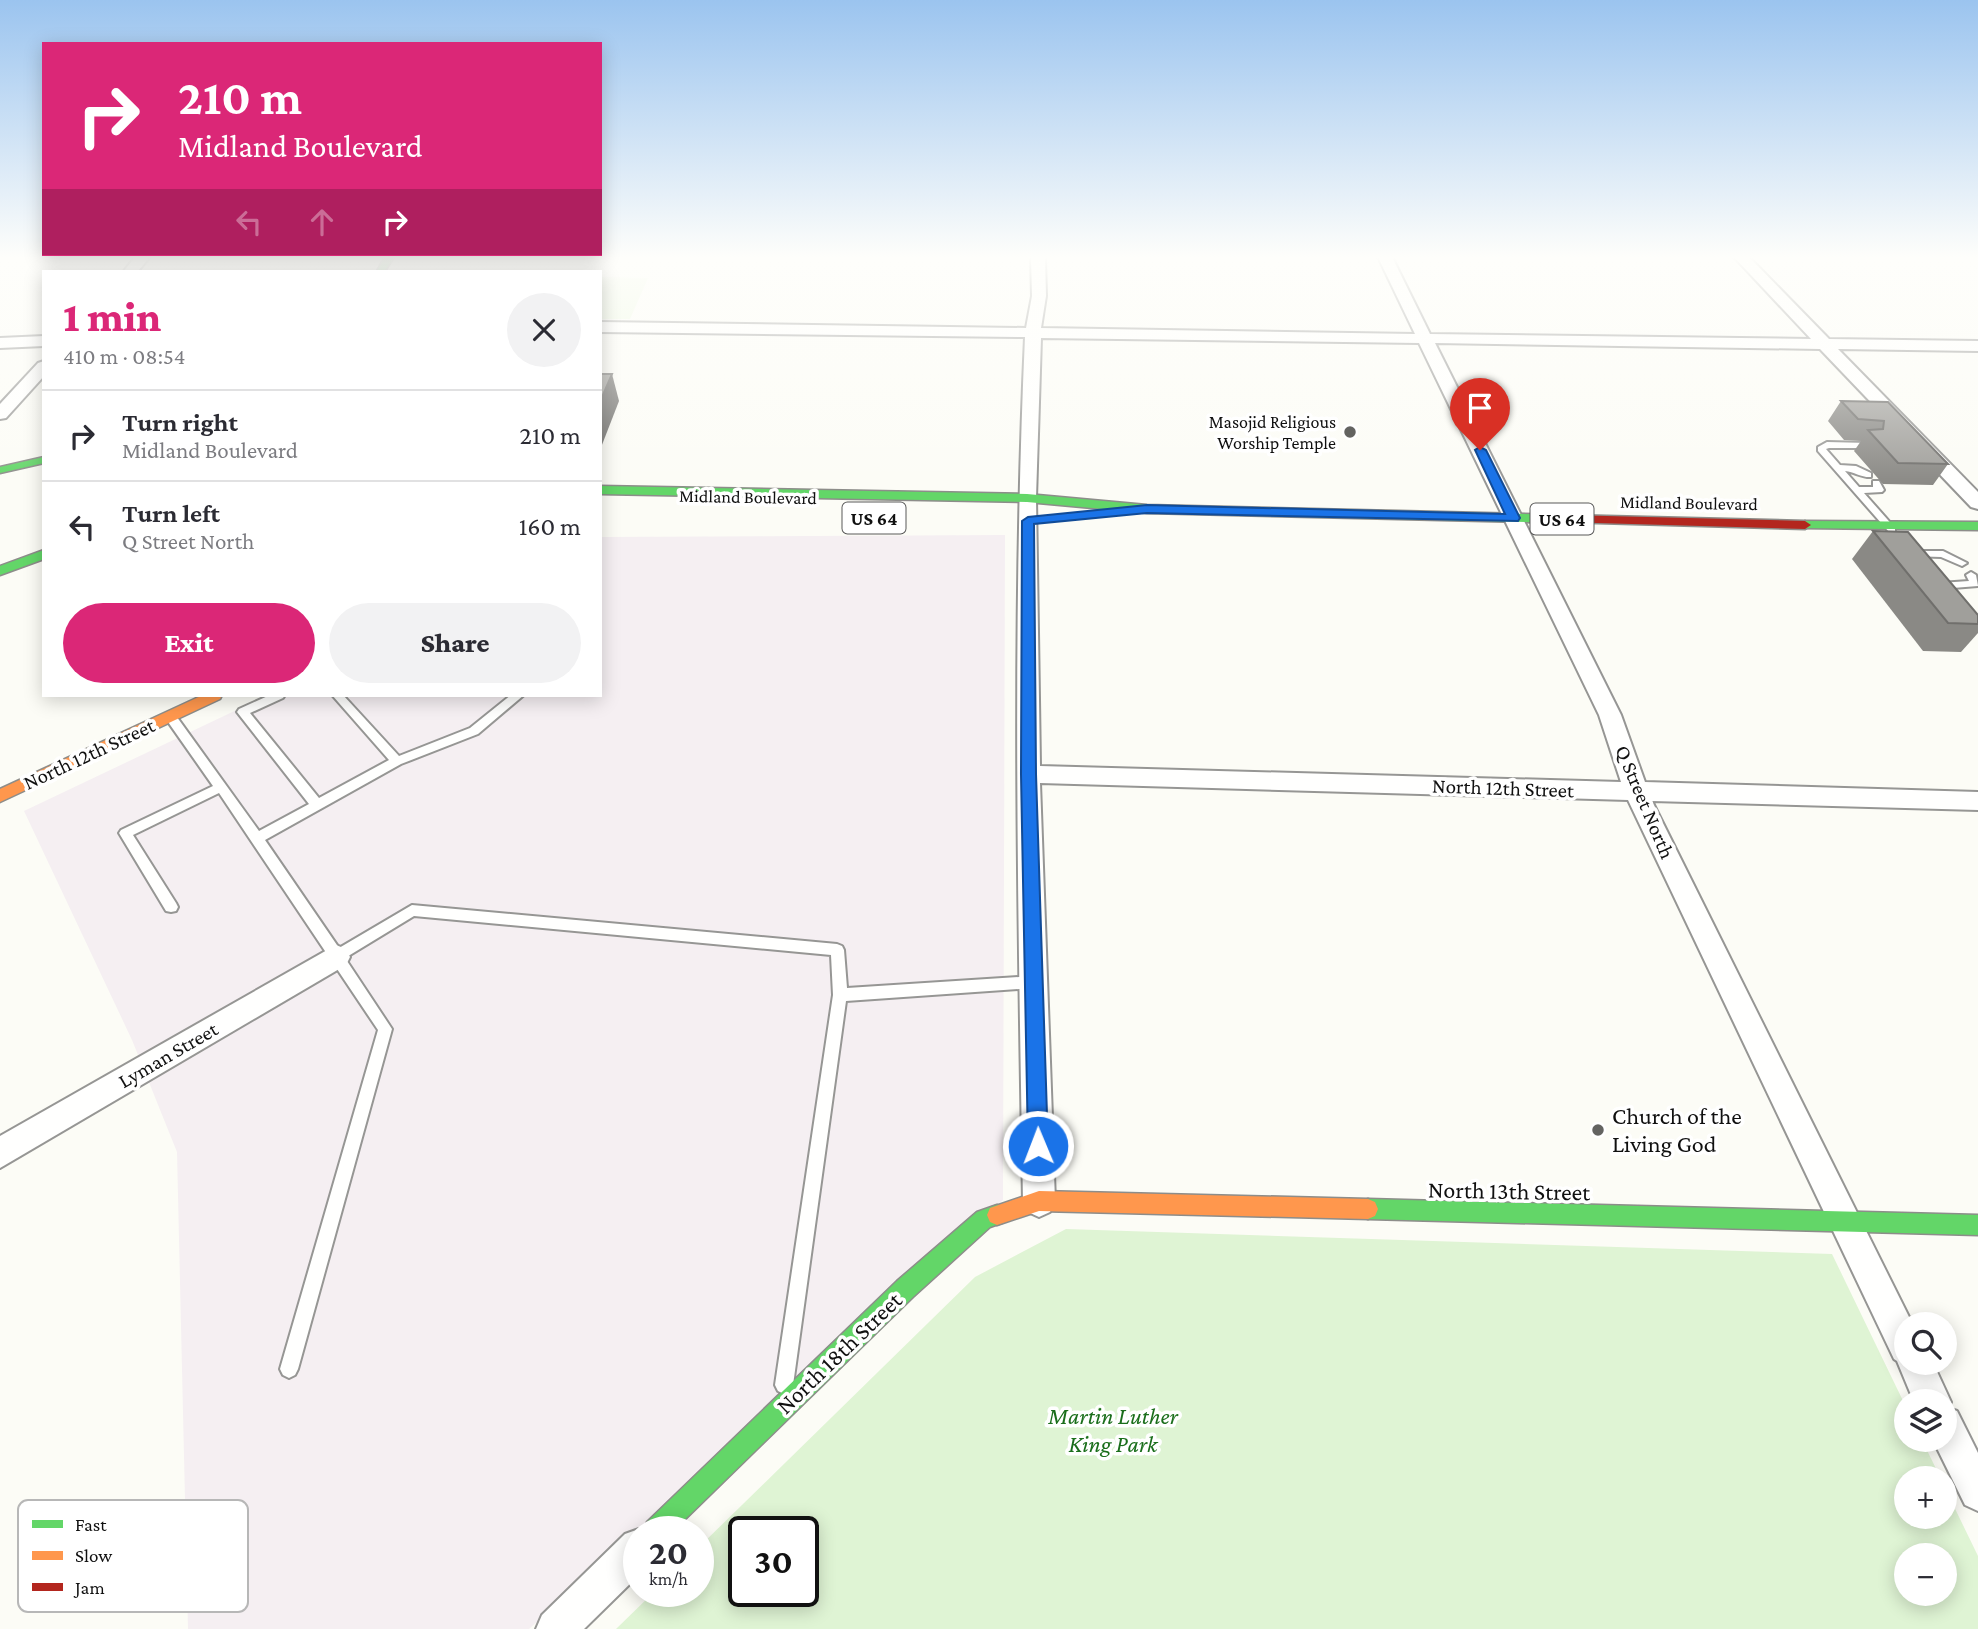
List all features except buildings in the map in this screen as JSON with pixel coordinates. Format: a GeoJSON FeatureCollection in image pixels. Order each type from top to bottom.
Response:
{"type":"FeatureCollection","features":[{"type":"Feature","properties":{"kind":"main road"},"geometry":{"type":"LineString","coordinates":[[0,470],[42,460]]}},
{"type":"Feature","properties":{"kind":"main road","name":"Midland Boulevard"},"geometry":{"type":"LineString","coordinates":[[602,490],[1027,498],[1147,509],[1893,531],[1978,526]]}},
{"type":"Feature","properties":{"kind":"main road","name":"Midland Boulevard"},"geometry":{"type":"LineString","coordinates":[[1062,518],[1147,509]]}},
{"type":"Feature","properties":{"kind":"main road"},"geometry":{"type":"LineString","coordinates":[[0,571],[42,555]]}},
{"type":"Feature","properties":{"kind":"main road","name":"North 12th Street"},"geometry":{"type":"LineString","coordinates":[[0,796],[211,697]]}},
{"type":"Feature","properties":{"kind":"main road","name":"North 13th Street"},"geometry":{"type":"LineString","coordinates":[[1039,1201],[1978,1225]]}},
{"type":"Feature","properties":{"kind":"main road","name":"North 18th Street"},"geometry":{"type":"LineString","coordinates":[[671,1516],[905,1289],[984,1219],[1039,1201]]}},
{"type":"Feature","properties":{"kind":"street"},"geometry":{"type":"LineString","coordinates":[[1033,333],[1027,498],[1028,774],[1039,1201]]}},
{"type":"Feature","properties":{"kind":"street"},"geometry":{"type":"LineString","coordinates":[[1083,333],[1978,346]]}},
{"type":"Feature","properties":{"kind":"street","name":"Q Street North"},"geometry":{"type":"LineString","coordinates":[[1423,333],[1610,715],[1636,792],[1894,1323]]}},
{"type":"Feature","properties":{"kind":"street"},"geometry":{"type":"LineString","coordinates":[[1814,333],[1978,503]]}},
{"type":"Feature","properties":{"kind":"street"},"geometry":{"type":"LineString","coordinates":[[0,344],[42,341]]}},
{"type":"Feature","properties":{"kind":"street"},"geometry":{"type":"LineString","coordinates":[[0,414],[42,368]]}},
{"type":"Feature","properties":{"kind":"street","name":"North 12th Street"},"geometry":{"type":"LineString","coordinates":[[1028,774],[1978,801]]}},
{"type":"Feature","properties":{"kind":"street","name":"Lyman Street"},"geometry":{"type":"LineString","coordinates":[[0,1153],[336,957]]}},
{"type":"Feature","properties":{"kind":"street"},"geometry":{"type":"LineString","coordinates":[[1957,1450],[1978,1492]]}},
{"type":"Feature","properties":{"kind":"street"},"geometry":{"type":"LineString","coordinates":[[556,1629],[623,1564]]}},
{"type":"Feature","properties":{"kind":"lane"},"geometry":{"type":"LineString","coordinates":[[1865,445],[1826,445],[1821,449],[1893,531]]}},
{"type":"Feature","properties":{"kind":"lane"},"geometry":{"type":"LineString","coordinates":[[1837,468],[1867,479],[1856,490]]}},
{"type":"Feature","properties":{"kind":"lane"},"geometry":{"type":"LineString","coordinates":[[1905,545],[1923,565]]}},
{"type":"Feature","properties":{"kind":"lane"},"geometry":{"type":"LineString","coordinates":[[1914,554],[1943,554],[1962,563]]}},
{"type":"Feature","properties":{"kind":"lane"},"geometry":{"type":"LineString","coordinates":[[1931,575],[1948,596]]}},
{"type":"Feature","properties":{"kind":"lane"},"geometry":{"type":"LineString","coordinates":[[1940,586],[1975,584],[1971,575]]}},
{"type":"Feature","properties":{"kind":"lane"},"geometry":{"type":"LineString","coordinates":[[339,697],[397,761]]}},
{"type":"Feature","properties":{"kind":"lane"},"geometry":{"type":"LineString","coordinates":[[257,838],[397,761],[474,731],[516,697]]}},
{"type":"Feature","properties":{"kind":"lane"},"geometry":{"type":"LineString","coordinates":[[262,698],[243,712],[317,805]]}},
{"type":"Feature","properties":{"kind":"lane"},"geometry":{"type":"LineString","coordinates":[[170,716],[257,838],[385,1029],[289,1369]]}},
{"type":"Feature","properties":{"kind":"lane"},"geometry":{"type":"LineString","coordinates":[[172,907],[125,833],[221,788]]}},
{"type":"Feature","properties":{"kind":"lane"},"geometry":{"type":"LineString","coordinates":[[336,957],[412,909],[837,950],[840,995],[781,1410]]}},
{"type":"Feature","properties":{"kind":"lane"},"geometry":{"type":"LineString","coordinates":[[840,995],[1034,982]]}},
{"type":"Feature","properties":{"kind":"shaded area"},"geometry":{"type":"Polygon","coordinates":[[[1005,535],[1003,1200],[654,1516],[623,1516],[623,1544],[529,1629],[188,1629],[188,1612],[248,1612],[248,1500],[185,1500],[177,1152],[132,1040],[24,811],[264,697],[602,697],[602,537],[1005,535]]]}},
{"type":"Feature","properties":{"kind":"green space","name":"Martin Luther King Park"},"geometry":{"type":"Polygon","coordinates":[[[1066,1229],[1832,1254],[1897,1389],[1894,1389],[1894,1452],[1928,1452],[1935,1466],[1894,1466],[1894,1529],[1957,1529],[1957,1513],[1978,1556],[1978,1629],[616,1629],[639,1607],[714,1607],[714,1532],[728,1519],[728,1607],[819,1607],[819,1516],[731,1516],[975,1277],[1066,1229]]]}},
{"type":"Feature","properties":{"kind":"traffic: fast"},"geometry":{"type":"LineString","coordinates":[[0,470],[42,460]]}},
{"type":"Feature","properties":{"kind":"traffic: fast"},"geometry":{"type":"LineString","coordinates":[[602,490],[1027,498],[1147,509],[1566,519]]}},
{"type":"Feature","properties":{"kind":"traffic: fast"},"geometry":{"type":"LineString","coordinates":[[1805,525],[1978,526]]}},
{"type":"Feature","properties":{"kind":"traffic: fast"},"geometry":{"type":"LineString","coordinates":[[0,571],[42,555]]}},
{"type":"Feature","properties":{"kind":"traffic: fast"},"geometry":{"type":"LineString","coordinates":[[1368,1209],[1978,1225]]}},
{"type":"Feature","properties":{"kind":"traffic: fast"},"geometry":{"type":"LineString","coordinates":[[671,1516],[905,1289],[984,1219],[997,1215]]}},
{"type":"Feature","properties":{"kind":"traffic: slow"},"geometry":{"type":"LineString","coordinates":[[0,796],[211,697]]}},
{"type":"Feature","properties":{"kind":"traffic: slow"},"geometry":{"type":"LineString","coordinates":[[997,1215],[1039,1201],[1368,1209]]}},
{"type":"Feature","properties":{"kind":"traffic: jam"},"geometry":{"type":"LineString","coordinates":[[1566,519],[1805,525]]}},
{"type":"Feature","properties":{"kind":"place","name":"Masojid Religious Worship Temple"},"geometry":{"type":"Point","coordinates":[1350,432]}},
{"type":"Feature","properties":{"kind":"place","name":"Church of the Living God"},"geometry":{"type":"Point","coordinates":[1598,1130]}},
{"type":"Feature","properties":{"kind":"route"},"geometry":{"type":"LineString","coordinates":[[1038,1146],[1028,774],[1028,521],[1147,509],[1513,518],[1480,450]]}}]}
